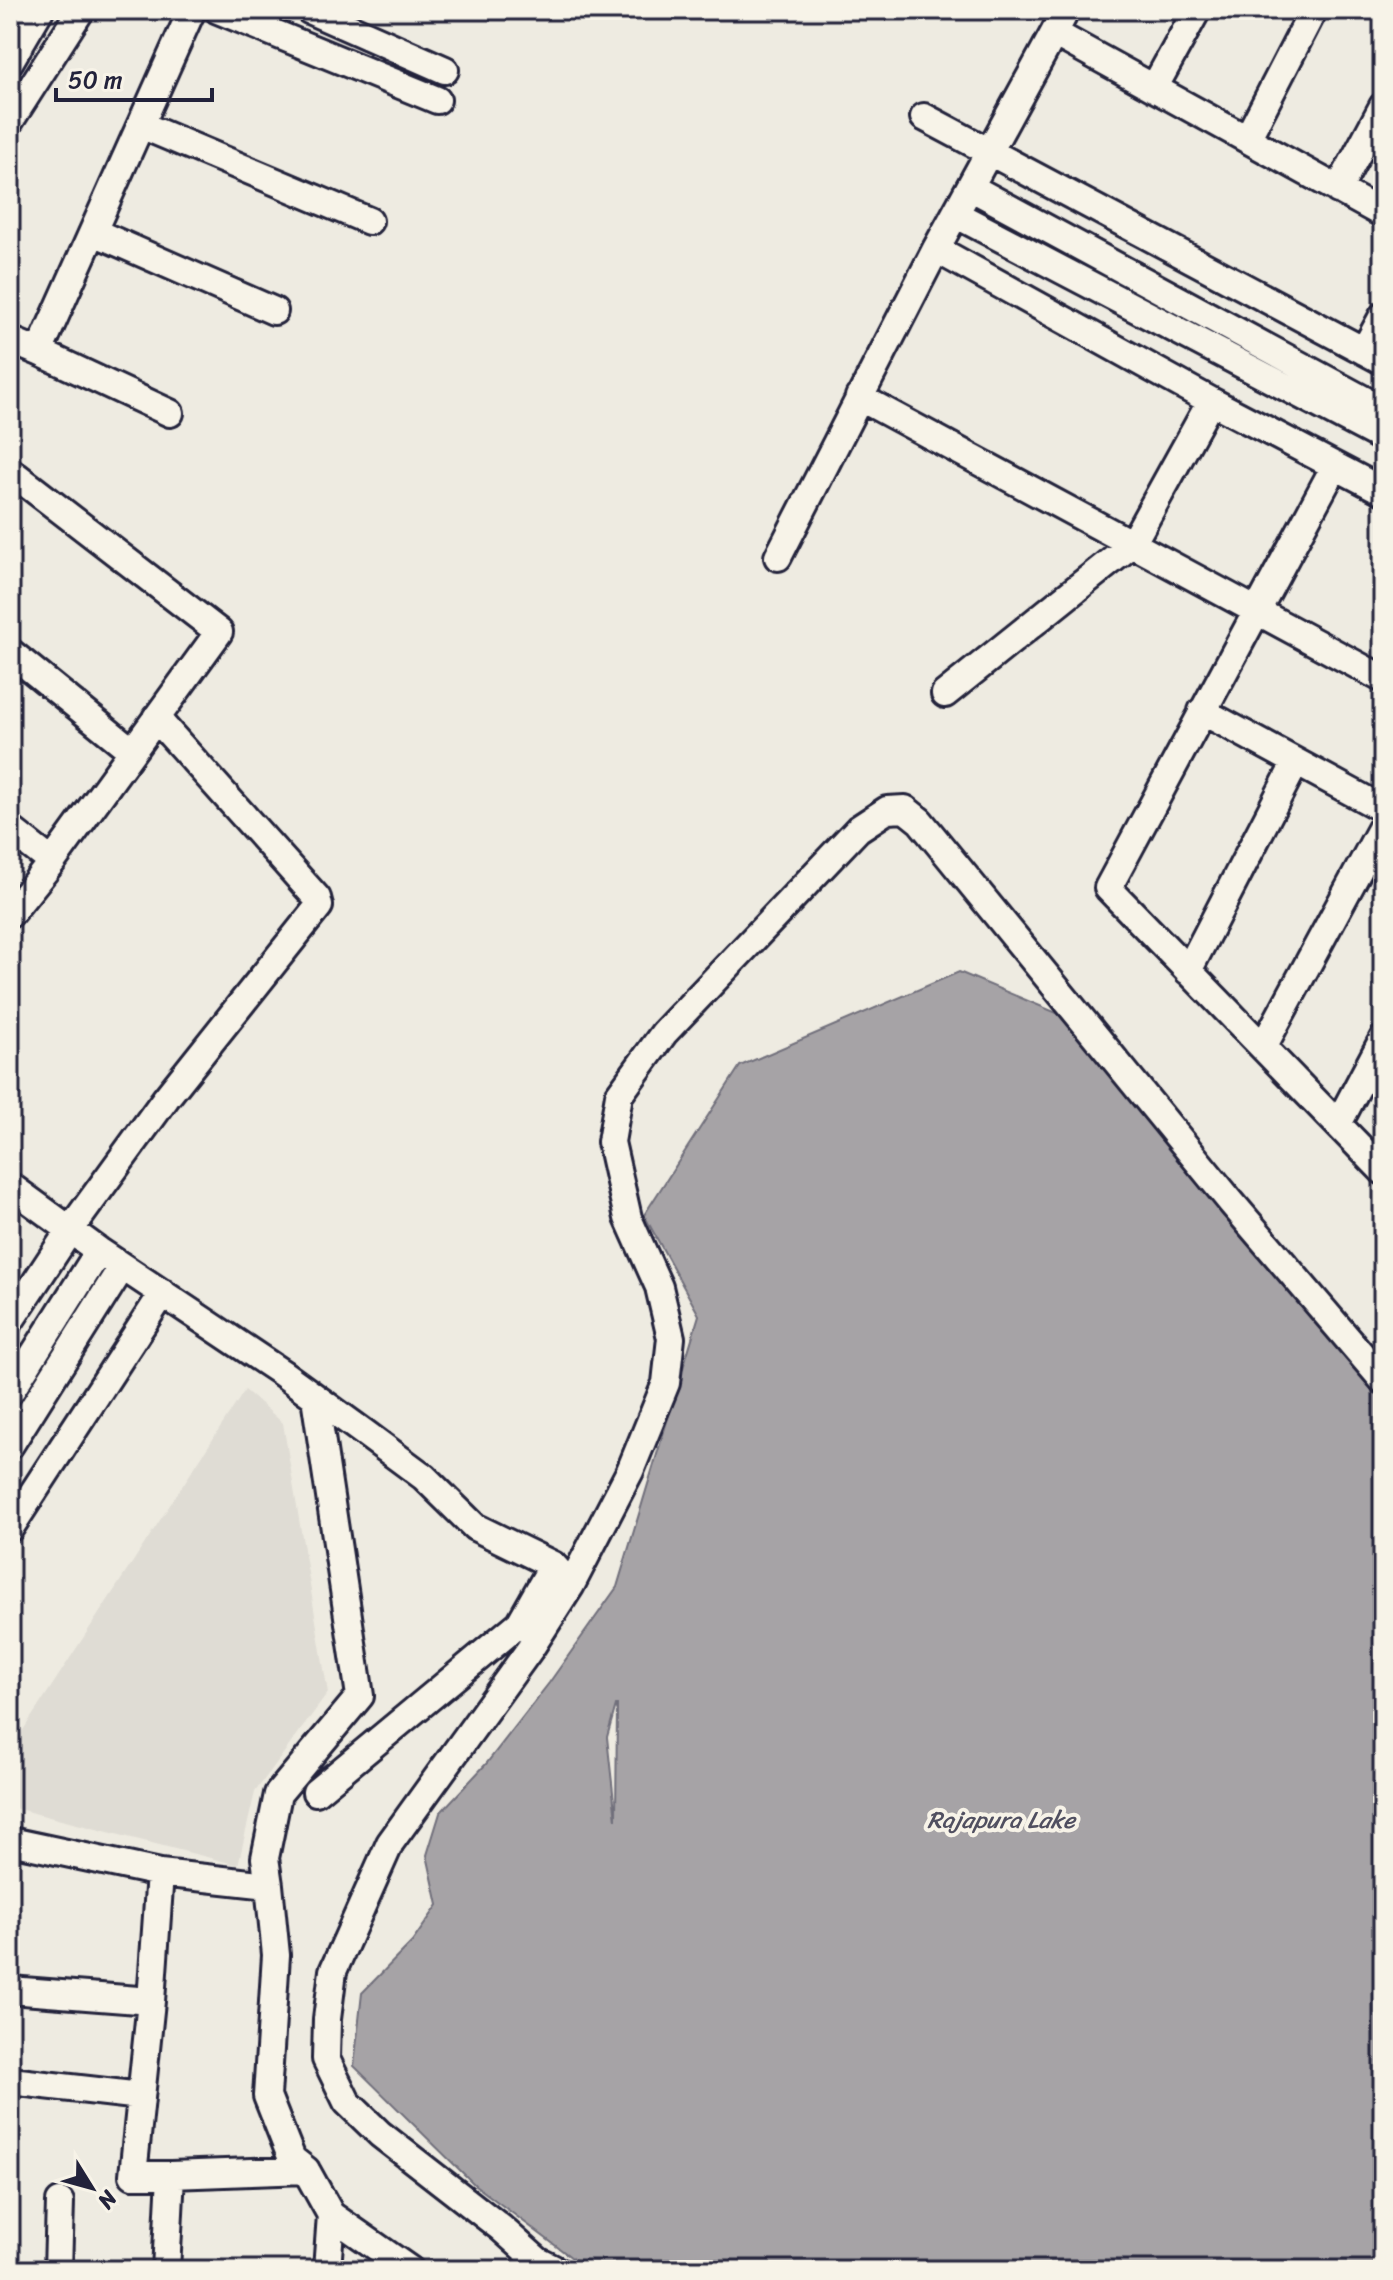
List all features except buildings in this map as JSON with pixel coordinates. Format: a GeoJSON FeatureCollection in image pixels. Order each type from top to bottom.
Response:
{"type":"FeatureCollection","features":[{"type":"Feature","properties":{"kind":"street"},"geometry":{"type":"LineString","coordinates":[[10,61],[40,10]]}},
{"type":"Feature","properties":{"kind":"street"},"geometry":{"type":"LineString","coordinates":[[10,121],[81,10]]}},
{"type":"Feature","properties":{"kind":"street"},"geometry":{"type":"LineString","coordinates":[[39,352],[192,10]]}},
{"type":"Feature","properties":{"kind":"street"},"geometry":{"type":"LineString","coordinates":[[218,10],[437,100]]}},
{"type":"Feature","properties":{"kind":"street"},"geometry":{"type":"LineString","coordinates":[[309,10],[445,70]]}},
{"type":"Feature","properties":{"kind":"street"},"geometry":{"type":"LineString","coordinates":[[1154,88],[1197,10]]}},
{"type":"Feature","properties":{"kind":"street"},"geometry":{"type":"LineString","coordinates":[[1247,139],[1312,13]]}},
{"type":"Feature","properties":{"kind":"street"},"geometry":{"type":"LineString","coordinates":[[778,557],[936,249],[1060,21],[1154,88],[1383,214]]}},
{"type":"Feature","properties":{"kind":"street"},"geometry":{"type":"LineString","coordinates":[[1338,190],[1383,106]]}},
{"type":"Feature","properties":{"kind":"street"},"geometry":{"type":"LineString","coordinates":[[924,117],[1374,356],[1383,316]]}},
{"type":"Feature","properties":{"kind":"street"},"geometry":{"type":"LineString","coordinates":[[141,125],[369,221]]}},
{"type":"Feature","properties":{"kind":"street"},"geometry":{"type":"LineString","coordinates":[[970,187],[1383,410]]}},
{"type":"Feature","properties":{"kind":"street"},"geometry":{"type":"LineString","coordinates":[[955,214],[1383,438]]}},
{"type":"Feature","properties":{"kind":"street"},"geometry":{"type":"LineString","coordinates":[[94,232],[274,311]]}},
{"type":"Feature","properties":{"kind":"street"},"geometry":{"type":"LineString","coordinates":[[936,249],[1211,401],[1383,491]]}},
{"type":"Feature","properties":{"kind":"street"},"geometry":{"type":"LineString","coordinates":[[10,340],[170,413]]}},
{"type":"Feature","properties":{"kind":"street"},"geometry":{"type":"LineString","coordinates":[[859,397],[1383,679]]}},
{"type":"Feature","properties":{"kind":"street"},"geometry":{"type":"LineString","coordinates":[[945,694],[1132,544],[1211,401]]}},
{"type":"Feature","properties":{"kind":"street"},"geometry":{"type":"LineString","coordinates":[[1335,466],[1108,888],[1383,1171]]}},
{"type":"Feature","properties":{"kind":"street"},"geometry":{"type":"LineString","coordinates":[[10,471],[219,632],[52,862],[10,914]]}},
{"type":"Feature","properties":{"kind":"street"},"geometry":{"type":"LineString","coordinates":[[10,652],[132,751]]}},
{"type":"Feature","properties":{"kind":"street"},"geometry":{"type":"LineString","coordinates":[[1202,711],[1383,809]]}},
{"type":"Feature","properties":{"kind":"street"},"geometry":{"type":"LineString","coordinates":[[10,1321],[70,1230],[166,1098],[319,906],[317,898],[156,718]]}},
{"type":"Feature","properties":{"kind":"street"},"geometry":{"type":"LineString","coordinates":[[1188,971],[1296,762]]}},
{"type":"Feature","properties":{"kind":"street"},"geometry":{"type":"LineString","coordinates":[[556,2270],[538,2261],[501,2228],[380,2134],[347,2102],[326,2059],[327,2019],[333,1971],[390,1843],[530,1649],[571,1585],[636,1457],[666,1383],[671,1338],[659,1287],[628,1218],[611,1142],[619,1095],[664,1033],[858,829],[887,810],[905,809],[920,821],[1231,1202],[1383,1380]]}},
{"type":"Feature","properties":{"kind":"street"},"geometry":{"type":"LineString","coordinates":[[1263,1047],[1383,825]]}},
{"type":"Feature","properties":{"kind":"street"},"geometry":{"type":"LineString","coordinates":[[10,829],[52,862]]}},
{"type":"Feature","properties":{"kind":"street"},"geometry":{"type":"LineString","coordinates":[[1338,1124],[1383,1039]]}},
{"type":"Feature","properties":{"kind":"street"},"geometry":{"type":"LineString","coordinates":[[10,1186],[122,1267],[315,1397],[424,1477],[475,1527],[553,1565],[571,1585]]}},
{"type":"Feature","properties":{"kind":"street"},"geometry":{"type":"LineString","coordinates":[[10,1392],[99,1251]]}},
{"type":"Feature","properties":{"kind":"street"},"geometry":{"type":"LineString","coordinates":[[10,1445],[122,1267]]}},
{"type":"Feature","properties":{"kind":"street"},"geometry":{"type":"LineString","coordinates":[[10,1528],[163,1293]]}},
{"type":"Feature","properties":{"kind":"street"},"geometry":{"type":"LineString","coordinates":[[315,1397],[360,1696],[278,1794],[265,1858],[276,1955],[267,2096],[292,2159],[306,2170],[331,2215],[410,2270]]}},
{"type":"Feature","properties":{"kind":"street"},"geometry":{"type":"LineString","coordinates":[[316,1792],[520,1623],[553,1565]]}},
{"type":"Feature","properties":{"kind":"street"},"geometry":{"type":"LineString","coordinates":[[10,1841],[160,1873],[269,1885]]}},
{"type":"Feature","properties":{"kind":"street"},"geometry":{"type":"LineString","coordinates":[[160,1873],[151,2001],[133,2175],[306,2170]]}},
{"type":"Feature","properties":{"kind":"street"},"geometry":{"type":"LineString","coordinates":[[10,1990],[151,2001]]}},
{"type":"Feature","properties":{"kind":"street"},"geometry":{"type":"LineString","coordinates":[[10,2081],[141,2096]]}},
{"type":"Feature","properties":{"kind":"street"},"geometry":{"type":"LineString","coordinates":[[166,2270],[171,2175]]}},
{"type":"Feature","properties":{"kind":"street"},"geometry":{"type":"LineString","coordinates":[[58,2270],[60,2202]]}},
{"type":"Feature","properties":{"kind":"street"},"geometry":{"type":"LineString","coordinates":[[327,2270],[331,2215]]}},
{"type":"Feature","properties":{"kind":"shaded area"},"geometry":{"type":"Polygon","coordinates":[[[245,1390],[283,1423],[328,1693],[255,1792],[238,1865],[10,1807],[10,1750],[245,1390]]]}},
{"type":"Feature","properties":{"kind":"water","name":"Rajapura Lake"},"geometry":{"type":"Polygon","coordinates":[[[959,972],[1102,1032],[1383,1369],[1383,2270],[588,2270],[475,2185],[354,2066],[362,1993],[412,1942],[438,1905],[427,1855],[440,1813],[486,1764],[549,1683],[617,1587],[699,1315],[644,1215],[740,1066],[959,972]],[[617,1705],[607,1737],[616,1820],[617,1705]]]}}]}
